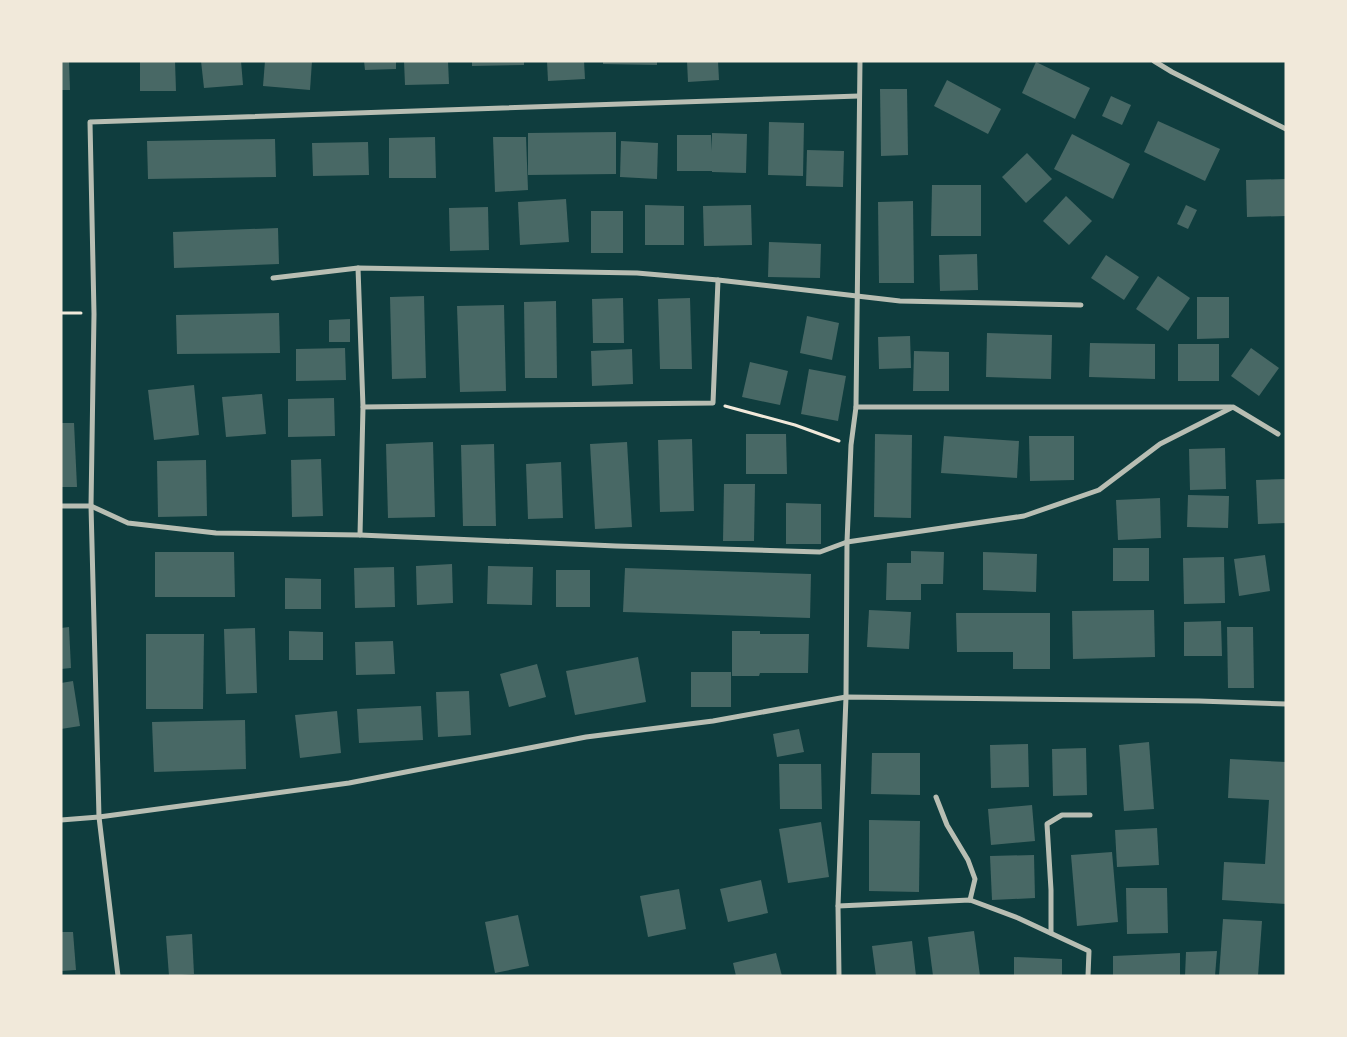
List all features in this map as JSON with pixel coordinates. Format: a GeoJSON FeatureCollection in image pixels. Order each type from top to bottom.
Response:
{"type":"FeatureCollection","features":[{"type":"Feature","properties":{"kind":"street"},"geometry":{"type":"LineString","coordinates":[[839,976],[838,906],[846,697],[847,542],[851,445],[856,407],[860,61]]}},
{"type":"Feature","properties":{"kind":"street"},"geometry":{"type":"LineString","coordinates":[[1154,61],[1172,72],[1286,129]]}},
{"type":"Feature","properties":{"kind":"street"},"geometry":{"type":"LineString","coordinates":[[118,976],[99,817],[91,506],[94,314],[90,122],[859,96]]}},
{"type":"Feature","properties":{"kind":"street"},"geometry":{"type":"LineString","coordinates":[[273,278],[358,268],[637,273],[718,280],[900,301],[1081,305]]}},
{"type":"Feature","properties":{"kind":"street"},"geometry":{"type":"LineString","coordinates":[[358,268],[363,406],[360,535]]}},
{"type":"Feature","properties":{"kind":"street"},"geometry":{"type":"LineString","coordinates":[[363,406],[713,403],[718,280]]}},
{"type":"Feature","properties":{"kind":"street"},"geometry":{"type":"LineString","coordinates":[[856,407],[1233,407],[1278,434]]}},
{"type":"Feature","properties":{"kind":"street"},"geometry":{"type":"LineString","coordinates":[[61,506],[91,506],[128,523],[206,532],[360,535],[616,546],[820,552],[847,542],[1024,516],[1099,490],[1160,444],[1233,407]]}},
{"type":"Feature","properties":{"kind":"street"},"geometry":{"type":"LineString","coordinates":[[61,820],[99,817],[349,783],[586,737],[713,721],[846,697],[1198,701],[1286,704]]}},
{"type":"Feature","properties":{"kind":"street"},"geometry":{"type":"LineString","coordinates":[[936,797],[947,825],[968,860],[975,879],[970,900]]}},
{"type":"Feature","properties":{"kind":"street"},"geometry":{"type":"LineString","coordinates":[[1051,933],[1051,890],[1047,824],[1062,815],[1090,815]]}},
{"type":"Feature","properties":{"kind":"street"},"geometry":{"type":"LineString","coordinates":[[838,906],[970,900],[1018,918],[1089,951],[1088,976]]}},
{"type":"Feature","properties":{"kind":"path"},"geometry":{"type":"LineString","coordinates":[[61,312],[94,314]]}},
{"type":"Feature","properties":{"kind":"path"},"geometry":{"type":"LineString","coordinates":[[713,403],[795,425],[851,445]]}},
{"type":"Feature","properties":{"kind":"building"},"geometry":{"type":"Polygon","coordinates":[[[61,61],[69,61],[70,90],[61,90],[61,61]]]}},
{"type":"Feature","properties":{"kind":"building"},"geometry":{"type":"Polygon","coordinates":[[[140,61],[175,61],[176,91],[140,91],[140,61]]]}},
{"type":"Feature","properties":{"kind":"building"},"geometry":{"type":"Polygon","coordinates":[[[201,61],[241,61],[243,85],[204,88],[201,61]]]}},
{"type":"Feature","properties":{"kind":"building"},"geometry":{"type":"Polygon","coordinates":[[[265,61],[312,61],[310,90],[263,86],[265,61]]]}},
{"type":"Feature","properties":{"kind":"building"},"geometry":{"type":"Polygon","coordinates":[[[364,61],[396,61],[396,69],[365,70],[364,61]]]}},
{"type":"Feature","properties":{"kind":"building"},"geometry":{"type":"Polygon","coordinates":[[[404,61],[448,61],[449,84],[405,85],[404,61]]]}},
{"type":"Feature","properties":{"kind":"building"},"geometry":{"type":"Polygon","coordinates":[[[472,61],[524,61],[524,65],[472,66],[472,61]]]}},
{"type":"Feature","properties":{"kind":"building"},"geometry":{"type":"Polygon","coordinates":[[[547,61],[584,61],[585,79],[548,81],[547,61]]]}},
{"type":"Feature","properties":{"kind":"building"},"geometry":{"type":"Polygon","coordinates":[[[603,61],[657,61],[657,65],[603,64],[603,61]]]}},
{"type":"Feature","properties":{"kind":"building"},"geometry":{"type":"Polygon","coordinates":[[[687,61],[718,61],[719,80],[688,82],[687,61]]]}},
{"type":"Feature","properties":{"kind":"building"},"geometry":{"type":"Polygon","coordinates":[[[1036,62],[1090,88],[1075,119],[1022,93],[1036,62]]]}},
{"type":"Feature","properties":{"kind":"building"},"geometry":{"type":"Polygon","coordinates":[[[947,80],[1001,109],[988,134],[934,106],[947,80]]]}},
{"type":"Feature","properties":{"kind":"building"},"geometry":{"type":"Polygon","coordinates":[[[880,89],[907,89],[908,155],[881,156],[880,89]]]}},
{"type":"Feature","properties":{"kind":"building"},"geometry":{"type":"Polygon","coordinates":[[[1111,96],[1131,105],[1122,125],[1102,116],[1111,96]]]}},
{"type":"Feature","properties":{"kind":"building"},"geometry":{"type":"Polygon","coordinates":[[[1158,121],[1220,149],[1205,181],[1144,152],[1158,121]]]}},
{"type":"Feature","properties":{"kind":"building"},"geometry":{"type":"Polygon","coordinates":[[[769,122],[804,123],[803,176],[768,175],[769,122]]]}},
{"type":"Feature","properties":{"kind":"building"},"geometry":{"type":"Polygon","coordinates":[[[616,132],[616,174],[528,175],[528,133],[616,132]]]}},
{"type":"Feature","properties":{"kind":"building"},"geometry":{"type":"Polygon","coordinates":[[[712,133],[747,134],[746,173],[677,171],[677,135],[711,135],[712,151],[712,133]]]}},
{"type":"Feature","properties":{"kind":"building"},"geometry":{"type":"Polygon","coordinates":[[[1072,134],[1130,164],[1113,199],[1054,169],[1072,134]]]}},
{"type":"Feature","properties":{"kind":"building"},"geometry":{"type":"Polygon","coordinates":[[[435,137],[436,178],[389,178],[389,138],[435,137]]]}},
{"type":"Feature","properties":{"kind":"building"},"geometry":{"type":"Polygon","coordinates":[[[493,137],[526,137],[528,190],[495,192],[493,137]]]}},
{"type":"Feature","properties":{"kind":"building"},"geometry":{"type":"Polygon","coordinates":[[[275,139],[276,177],[148,179],[147,141],[275,139]]]}},
{"type":"Feature","properties":{"kind":"building"},"geometry":{"type":"Polygon","coordinates":[[[621,141],[658,143],[657,179],[620,177],[621,141]]]}},
{"type":"Feature","properties":{"kind":"building"},"geometry":{"type":"Polygon","coordinates":[[[368,142],[369,175],[313,176],[312,143],[368,142]]]}},
{"type":"Feature","properties":{"kind":"building"},"geometry":{"type":"Polygon","coordinates":[[[807,150],[844,151],[843,187],[806,186],[807,150]]]}},
{"type":"Feature","properties":{"kind":"building"},"geometry":{"type":"Polygon","coordinates":[[[1027,153],[1052,179],[1026,203],[1002,177],[1027,153]]]}},
{"type":"Feature","properties":{"kind":"building"},"geometry":{"type":"Polygon","coordinates":[[[1286,179],[1286,216],[1247,217],[1246,180],[1286,179]]]}},
{"type":"Feature","properties":{"kind":"building"},"geometry":{"type":"Polygon","coordinates":[[[932,185],[981,185],[981,236],[931,236],[932,185]]]}},
{"type":"Feature","properties":{"kind":"building"},"geometry":{"type":"Polygon","coordinates":[[[1066,196],[1092,221],[1069,245],[1043,221],[1066,196]]]}},
{"type":"Feature","properties":{"kind":"building"},"geometry":{"type":"Polygon","coordinates":[[[566,199],[569,242],[520,245],[518,202],[566,199]]]}},
{"type":"Feature","properties":{"kind":"building"},"geometry":{"type":"Polygon","coordinates":[[[913,201],[914,283],[879,283],[878,202],[913,201]]]}},
{"type":"Feature","properties":{"kind":"building"},"geometry":{"type":"Polygon","coordinates":[[[645,205],[684,206],[684,245],[645,245],[645,205]]]}},
{"type":"Feature","properties":{"kind":"building"},"geometry":{"type":"Polygon","coordinates":[[[751,205],[752,245],[704,246],[703,206],[751,205]]]}},
{"type":"Feature","properties":{"kind":"building"},"geometry":{"type":"Polygon","coordinates":[[[1186,205],[1197,210],[1188,229],[1177,224],[1186,205]]]}},
{"type":"Feature","properties":{"kind":"building"},"geometry":{"type":"Polygon","coordinates":[[[488,207],[489,250],[450,251],[449,208],[488,207]]]}},
{"type":"Feature","properties":{"kind":"building"},"geometry":{"type":"Polygon","coordinates":[[[591,211],[623,211],[623,253],[591,253],[591,211]]]}},
{"type":"Feature","properties":{"kind":"building"},"geometry":{"type":"Polygon","coordinates":[[[278,228],[279,264],[174,268],[173,232],[278,228]]]}},
{"type":"Feature","properties":{"kind":"building"},"geometry":{"type":"Polygon","coordinates":[[[769,242],[821,244],[820,278],[768,277],[769,242]]]}},
{"type":"Feature","properties":{"kind":"building"},"geometry":{"type":"Polygon","coordinates":[[[977,254],[978,290],[940,291],[939,255],[977,254]]]}},
{"type":"Feature","properties":{"kind":"building"},"geometry":{"type":"Polygon","coordinates":[[[1106,255],[1139,277],[1124,300],[1091,278],[1106,255]]]}},
{"type":"Feature","properties":{"kind":"building"},"geometry":{"type":"Polygon","coordinates":[[[1158,276],[1190,298],[1168,331],[1136,309],[1158,276]]]}},
{"type":"Feature","properties":{"kind":"building"},"geometry":{"type":"Polygon","coordinates":[[[424,296],[426,378],[392,379],[390,297],[424,296]]]}},
{"type":"Feature","properties":{"kind":"building"},"geometry":{"type":"Polygon","coordinates":[[[1197,297],[1229,297],[1229,338],[1197,339],[1197,297]]]}},
{"type":"Feature","properties":{"kind":"building"},"geometry":{"type":"Polygon","coordinates":[[[623,298],[624,343],[593,343],[592,299],[623,298]]]}},
{"type":"Feature","properties":{"kind":"building"},"geometry":{"type":"Polygon","coordinates":[[[690,298],[692,369],[660,369],[658,299],[690,298]]]}},
{"type":"Feature","properties":{"kind":"building"},"geometry":{"type":"Polygon","coordinates":[[[556,301],[557,378],[525,378],[524,302],[556,301]]]}},
{"type":"Feature","properties":{"kind":"building"},"geometry":{"type":"Polygon","coordinates":[[[504,305],[506,391],[460,392],[457,306],[504,305]]]}},
{"type":"Feature","properties":{"kind":"building"},"geometry":{"type":"Polygon","coordinates":[[[279,313],[280,353],[177,354],[176,315],[279,313]]]}},
{"type":"Feature","properties":{"kind":"building"},"geometry":{"type":"Polygon","coordinates":[[[807,316],[839,323],[832,360],[800,353],[807,316]]]}},
{"type":"Feature","properties":{"kind":"building"},"geometry":{"type":"Polygon","coordinates":[[[350,319],[350,342],[329,342],[329,320],[350,319]]]}},
{"type":"Feature","properties":{"kind":"building"},"geometry":{"type":"Polygon","coordinates":[[[987,333],[1052,335],[1051,379],[986,377],[987,333]]]}},
{"type":"Feature","properties":{"kind":"building"},"geometry":{"type":"Polygon","coordinates":[[[910,336],[911,368],[879,369],[878,337],[910,336]]]}},
{"type":"Feature","properties":{"kind":"building"},"geometry":{"type":"Polygon","coordinates":[[[1090,343],[1155,344],[1155,379],[1089,377],[1090,343]]]}},
{"type":"Feature","properties":{"kind":"building"},"geometry":{"type":"Polygon","coordinates":[[[1178,344],[1219,344],[1219,381],[1178,381],[1178,344]]]}},
{"type":"Feature","properties":{"kind":"building"},"geometry":{"type":"Polygon","coordinates":[[[345,348],[346,380],[296,381],[296,349],[345,348]]]}},
{"type":"Feature","properties":{"kind":"building"},"geometry":{"type":"Polygon","coordinates":[[[1251,348],[1279,368],[1259,396],[1231,376],[1251,348]]]}},
{"type":"Feature","properties":{"kind":"building"},"geometry":{"type":"Polygon","coordinates":[[[632,349],[633,384],[592,386],[591,351],[632,349]]]}},
{"type":"Feature","properties":{"kind":"building"},"geometry":{"type":"Polygon","coordinates":[[[914,351],[949,352],[949,391],[913,391],[914,351]]]}},
{"type":"Feature","properties":{"kind":"building"},"geometry":{"type":"Polygon","coordinates":[[[750,362],[788,371],[780,405],[742,397],[750,362]]]}},
{"type":"Feature","properties":{"kind":"building"},"geometry":{"type":"Polygon","coordinates":[[[809,369],[846,376],[838,421],[801,414],[809,369]]]}},
{"type":"Feature","properties":{"kind":"building"},"geometry":{"type":"Polygon","coordinates":[[[194,385],[199,435],[154,440],[148,390],[194,385]]]}},
{"type":"Feature","properties":{"kind":"building"},"geometry":{"type":"Polygon","coordinates":[[[262,394],[266,434],[226,437],[222,397],[262,394]]]}},
{"type":"Feature","properties":{"kind":"building"},"geometry":{"type":"Polygon","coordinates":[[[334,398],[335,436],[288,437],[288,399],[334,398]]]}},
{"type":"Feature","properties":{"kind":"building"},"geometry":{"type":"Polygon","coordinates":[[[61,423],[74,423],[77,487],[61,487],[61,423]]]}},
{"type":"Feature","properties":{"kind":"building"},"geometry":{"type":"Polygon","coordinates":[[[746,434],[786,434],[787,474],[746,474],[746,434]]]}},
{"type":"Feature","properties":{"kind":"building"},"geometry":{"type":"Polygon","coordinates":[[[875,434],[912,435],[911,518],[874,517],[875,434]]]}},
{"type":"Feature","properties":{"kind":"building"},"geometry":{"type":"Polygon","coordinates":[[[944,436],[1019,441],[1017,478],[941,473],[944,436]]]}},
{"type":"Feature","properties":{"kind":"building"},"geometry":{"type":"Polygon","coordinates":[[[1029,436],[1074,436],[1074,480],[1030,481],[1029,436]]]}},
{"type":"Feature","properties":{"kind":"building"},"geometry":{"type":"Polygon","coordinates":[[[692,439],[694,511],[660,512],[658,440],[692,439]]]}},
{"type":"Feature","properties":{"kind":"building"},"geometry":{"type":"Polygon","coordinates":[[[433,442],[435,517],[388,518],[386,444],[433,442]]]}},
{"type":"Feature","properties":{"kind":"building"},"geometry":{"type":"Polygon","coordinates":[[[627,442],[632,527],[595,529],[590,444],[627,442]]]}},
{"type":"Feature","properties":{"kind":"building"},"geometry":{"type":"Polygon","coordinates":[[[494,444],[496,526],[463,526],[461,445],[494,444]]]}},
{"type":"Feature","properties":{"kind":"building"},"geometry":{"type":"Polygon","coordinates":[[[1225,448],[1226,489],[1190,490],[1189,449],[1225,448]]]}},
{"type":"Feature","properties":{"kind":"building"},"geometry":{"type":"Polygon","coordinates":[[[321,459],[323,516],[292,517],[291,460],[321,459]]]}},
{"type":"Feature","properties":{"kind":"building"},"geometry":{"type":"Polygon","coordinates":[[[206,460],[207,516],[158,517],[157,461],[206,460]]]}},
{"type":"Feature","properties":{"kind":"building"},"geometry":{"type":"Polygon","coordinates":[[[561,462],[563,518],[528,519],[526,464],[561,462]]]}},
{"type":"Feature","properties":{"kind":"building"},"geometry":{"type":"Polygon","coordinates":[[[1286,479],[1286,523],[1258,524],[1256,480],[1286,479]]]}},
{"type":"Feature","properties":{"kind":"building"},"geometry":{"type":"Polygon","coordinates":[[[724,484],[755,484],[754,541],[723,541],[724,484]]]}},
{"type":"Feature","properties":{"kind":"building"},"geometry":{"type":"Polygon","coordinates":[[[1188,495],[1229,496],[1228,528],[1187,527],[1188,495]]]}},
{"type":"Feature","properties":{"kind":"building"},"geometry":{"type":"Polygon","coordinates":[[[1160,498],[1161,538],[1118,540],[1116,500],[1160,498]]]}},
{"type":"Feature","properties":{"kind":"building"},"geometry":{"type":"Polygon","coordinates":[[[786,503],[821,504],[821,544],[786,544],[786,503]]]}},
{"type":"Feature","properties":{"kind":"building"},"geometry":{"type":"Polygon","coordinates":[[[1113,548],[1149,548],[1149,581],[1113,581],[1113,548]]]}},
{"type":"Feature","properties":{"kind":"building"},"geometry":{"type":"Polygon","coordinates":[[[911,551],[944,552],[943,584],[921,584],[921,600],[886,600],[887,563],[911,563],[911,551]]]}},
{"type":"Feature","properties":{"kind":"building"},"geometry":{"type":"Polygon","coordinates":[[[155,552],[234,552],[235,597],[155,597],[155,552]]]}},
{"type":"Feature","properties":{"kind":"building"},"geometry":{"type":"Polygon","coordinates":[[[983,552],[1037,554],[1036,592],[983,590],[983,552]]]}},
{"type":"Feature","properties":{"kind":"building"},"geometry":{"type":"Polygon","coordinates":[[[1265,555],[1270,591],[1239,596],[1234,559],[1265,555]]]}},
{"type":"Feature","properties":{"kind":"building"},"geometry":{"type":"Polygon","coordinates":[[[1224,557],[1225,603],[1184,604],[1183,558],[1224,557]]]}},
{"type":"Feature","properties":{"kind":"building"},"geometry":{"type":"Polygon","coordinates":[[[452,564],[453,603],[417,605],[416,566],[452,564]]]}},
{"type":"Feature","properties":{"kind":"building"},"geometry":{"type":"Polygon","coordinates":[[[488,566],[533,567],[532,605],[487,604],[488,566]]]}},
{"type":"Feature","properties":{"kind":"building"},"geometry":{"type":"Polygon","coordinates":[[[394,567],[395,607],[355,608],[354,568],[394,567]]]}},
{"type":"Feature","properties":{"kind":"building"},"geometry":{"type":"Polygon","coordinates":[[[625,568],[811,574],[810,618],[623,612],[625,568]]]}},
{"type":"Feature","properties":{"kind":"building"},"geometry":{"type":"Polygon","coordinates":[[[556,570],[590,570],[590,607],[556,607],[556,570]]]}},
{"type":"Feature","properties":{"kind":"building"},"geometry":{"type":"Polygon","coordinates":[[[285,578],[321,579],[321,609],[285,609],[285,578]]]}},
{"type":"Feature","properties":{"kind":"building"},"geometry":{"type":"Polygon","coordinates":[[[869,610],[911,612],[909,649],[867,647],[869,610]]]}},
{"type":"Feature","properties":{"kind":"building"},"geometry":{"type":"Polygon","coordinates":[[[1154,610],[1155,657],[1073,659],[1072,611],[1154,610]]]}},
{"type":"Feature","properties":{"kind":"building"},"geometry":{"type":"Polygon","coordinates":[[[956,613],[1050,613],[1050,669],[1013,669],[1013,652],[957,652],[956,613]]]}},
{"type":"Feature","properties":{"kind":"building"},"geometry":{"type":"Polygon","coordinates":[[[1221,621],[1222,656],[1184,656],[1184,622],[1221,621]]]}},
{"type":"Feature","properties":{"kind":"building"},"geometry":{"type":"Polygon","coordinates":[[[69,627],[71,668],[61,669],[61,628],[69,627]]]}},
{"type":"Feature","properties":{"kind":"building"},"geometry":{"type":"Polygon","coordinates":[[[1227,627],[1253,627],[1254,688],[1228,688],[1227,627]]]}},
{"type":"Feature","properties":{"kind":"building"},"geometry":{"type":"Polygon","coordinates":[[[255,628],[257,693],[226,694],[224,629],[255,628]]]}},
{"type":"Feature","properties":{"kind":"building"},"geometry":{"type":"Polygon","coordinates":[[[289,631],[323,632],[323,660],[289,660],[289,631]]]}},
{"type":"Feature","properties":{"kind":"building"},"geometry":{"type":"Polygon","coordinates":[[[732,631],[760,631],[760,634],[809,634],[808,673],[760,673],[759,676],[732,676],[732,631]]]}},
{"type":"Feature","properties":{"kind":"building"},"geometry":{"type":"Polygon","coordinates":[[[146,634],[204,634],[203,709],[146,709],[146,634]]]}},
{"type":"Feature","properties":{"kind":"building"},"geometry":{"type":"Polygon","coordinates":[[[393,641],[395,674],[356,675],[355,642],[393,641]]]}},
{"type":"Feature","properties":{"kind":"building"},"geometry":{"type":"Polygon","coordinates":[[[638,657],[646,702],[575,715],[566,671],[638,657]]]}},
{"type":"Feature","properties":{"kind":"building"},"geometry":{"type":"Polygon","coordinates":[[[537,664],[546,697],[509,707],[500,674],[537,664]]]}},
{"type":"Feature","properties":{"kind":"building"},"geometry":{"type":"Polygon","coordinates":[[[691,672],[731,672],[731,707],[691,707],[691,672]]]}},
{"type":"Feature","properties":{"kind":"building"},"geometry":{"type":"Polygon","coordinates":[[[73,681],[80,726],[61,729],[61,683],[73,681]]]}},
{"type":"Feature","properties":{"kind":"building"},"geometry":{"type":"Polygon","coordinates":[[[469,691],[471,735],[438,737],[436,692],[469,691]]]}},
{"type":"Feature","properties":{"kind":"building"},"geometry":{"type":"Polygon","coordinates":[[[421,706],[423,740],[359,743],[357,709],[421,706]]]}},
{"type":"Feature","properties":{"kind":"building"},"geometry":{"type":"Polygon","coordinates":[[[337,711],[341,753],[300,758],[295,715],[337,711]]]}},
{"type":"Feature","properties":{"kind":"building"},"geometry":{"type":"Polygon","coordinates":[[[245,720],[246,769],[154,772],[152,722],[245,720]]]}},
{"type":"Feature","properties":{"kind":"building"},"geometry":{"type":"Polygon","coordinates":[[[799,729],[804,752],[777,757],[773,734],[799,729]]]}},
{"type":"Feature","properties":{"kind":"building"},"geometry":{"type":"Polygon","coordinates":[[[1149,742],[1154,809],[1124,811],[1119,745],[1149,742]]]}},
{"type":"Feature","properties":{"kind":"building"},"geometry":{"type":"Polygon","coordinates":[[[1028,744],[1029,787],[991,788],[990,745],[1028,744]]]}},
{"type":"Feature","properties":{"kind":"building"},"geometry":{"type":"Polygon","coordinates":[[[1086,748],[1087,795],[1053,796],[1052,749],[1086,748]]]}},
{"type":"Feature","properties":{"kind":"building"},"geometry":{"type":"Polygon","coordinates":[[[872,753],[920,753],[920,795],[871,794],[872,753]]]}},
{"type":"Feature","properties":{"kind":"building"},"geometry":{"type":"Polygon","coordinates":[[[1230,759],[1286,762],[1286,904],[1222,900],[1224,862],[1265,864],[1269,800],[1228,798],[1230,759]]]}},
{"type":"Feature","properties":{"kind":"building"},"geometry":{"type":"Polygon","coordinates":[[[779,764],[821,764],[822,809],[780,809],[779,764]]]}},
{"type":"Feature","properties":{"kind":"building"},"geometry":{"type":"Polygon","coordinates":[[[1032,805],[1035,841],[991,845],[988,809],[1032,805]]]}},
{"type":"Feature","properties":{"kind":"building"},"geometry":{"type":"Polygon","coordinates":[[[869,820],[920,821],[919,892],[869,891],[869,820]]]}},
{"type":"Feature","properties":{"kind":"building"},"geometry":{"type":"Polygon","coordinates":[[[821,822],[829,877],[788,883],[779,829],[821,822]]]}},
{"type":"Feature","properties":{"kind":"building"},"geometry":{"type":"Polygon","coordinates":[[[1157,828],[1159,865],[1117,867],[1115,830],[1157,828]]]}},
{"type":"Feature","properties":{"kind":"building"},"geometry":{"type":"Polygon","coordinates":[[[1112,852],[1118,922],[1077,926],[1071,855],[1112,852]]]}},
{"type":"Feature","properties":{"kind":"building"},"geometry":{"type":"Polygon","coordinates":[[[1034,855],[1035,898],[992,900],[990,856],[1034,855]]]}},
{"type":"Feature","properties":{"kind":"building"},"geometry":{"type":"Polygon","coordinates":[[[761,880],[768,913],[728,922],[720,889],[761,880]]]}},
{"type":"Feature","properties":{"kind":"building"},"geometry":{"type":"Polygon","coordinates":[[[1126,888],[1167,888],[1168,933],[1127,934],[1126,888]]]}},
{"type":"Feature","properties":{"kind":"building"},"geometry":{"type":"Polygon","coordinates":[[[679,889],[686,929],[648,937],[640,896],[679,889]]]}},
{"type":"Feature","properties":{"kind":"building"},"geometry":{"type":"Polygon","coordinates":[[[518,915],[529,966],[495,973],[485,922],[518,915]]]}},
{"type":"Feature","properties":{"kind":"building"},"geometry":{"type":"Polygon","coordinates":[[[1223,919],[1262,921],[1258,976],[1219,976],[1223,919]]]}},
{"type":"Feature","properties":{"kind":"building"},"geometry":{"type":"Polygon","coordinates":[[[974,931],[980,976],[933,976],[928,937],[974,931]]]}},
{"type":"Feature","properties":{"kind":"building"},"geometry":{"type":"Polygon","coordinates":[[[61,932],[73,932],[76,970],[61,971],[61,932]]]}},
{"type":"Feature","properties":{"kind":"building"},"geometry":{"type":"Polygon","coordinates":[[[192,934],[194,974],[169,976],[166,936],[192,934]]]}},
{"type":"Feature","properties":{"kind":"building"},"geometry":{"type":"Polygon","coordinates":[[[912,941],[916,976],[876,976],[872,946],[912,941]]]}},
{"type":"Feature","properties":{"kind":"building"},"geometry":{"type":"Polygon","coordinates":[[[1217,951],[1215,976],[1185,976],[1186,952],[1217,951]]]}},
{"type":"Feature","properties":{"kind":"building"},"geometry":{"type":"Polygon","coordinates":[[[776,953],[782,976],[736,976],[733,963],[776,953]]]}},
{"type":"Feature","properties":{"kind":"building"},"geometry":{"type":"Polygon","coordinates":[[[1180,953],[1180,976],[1113,976],[1113,956],[1180,953]]]}},
{"type":"Feature","properties":{"kind":"building"},"geometry":{"type":"Polygon","coordinates":[[[1014,957],[1062,959],[1062,976],[1014,976],[1014,957]]]}}]}
